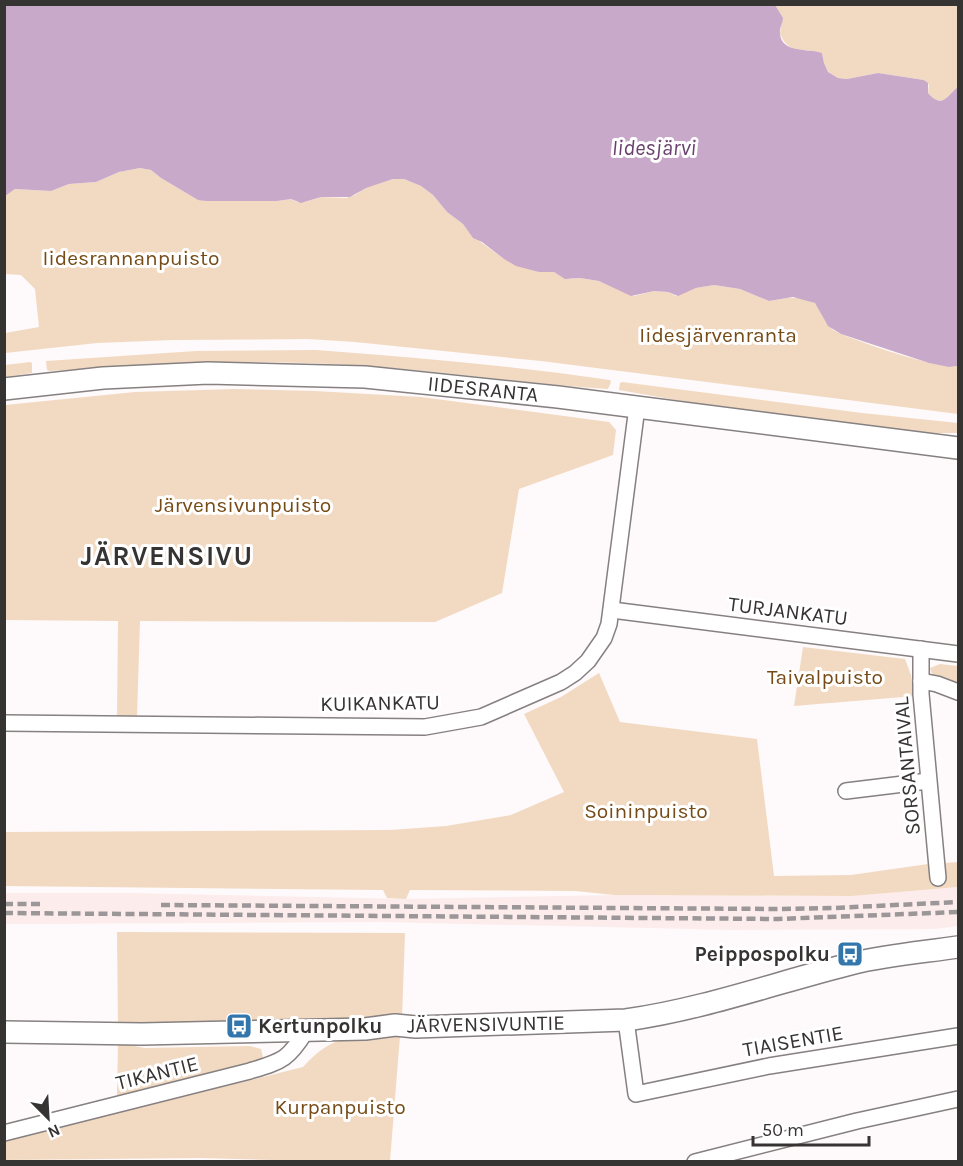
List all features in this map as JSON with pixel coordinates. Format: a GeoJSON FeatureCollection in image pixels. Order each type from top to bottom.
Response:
{"type":"FeatureCollection","features":[{"type":"Feature","properties":{"kind":"street","name":"IIDESRANTA"},"geometry":{"type":"LineString","coordinates":[[4,389],[103,378],[208,373],[268,373],[403,380],[958,448]]}},
{"type":"Feature","properties":{"kind":"street","name":"KUIKANKATU"},"geometry":{"type":"LineString","coordinates":[[4,723],[425,727],[481,717],[535,695],[575,674],[588,661],[604,638],[612,610],[637,407]]}},
{"type":"Feature","properties":{"kind":"street","name":"TURJANKATU"},"geometry":{"type":"LineString","coordinates":[[612,610],[958,654]]}},
{"type":"Feature","properties":{"kind":"street","name":"SORSANTAIVAL"},"geometry":{"type":"LineString","coordinates":[[921,649],[928,781],[938,878]]}},
{"type":"Feature","properties":{"kind":"street"},"geometry":{"type":"LineString","coordinates":[[921,681],[958,692]]}},
{"type":"Feature","properties":{"kind":"street"},"geometry":{"type":"LineString","coordinates":[[846,791],[928,781]]}},
{"type":"Feature","properties":{"kind":"street","name":"JÄRVENSIVUNTIE"},"geometry":{"type":"LineString","coordinates":[[4,1032],[142,1034],[306,1031],[365,1029],[389,1025],[416,1027],[626,1020],[650,1017],[716,1001],[865,961],[958,947]]}},
{"type":"Feature","properties":{"kind":"street","name":"TIAISENTIE"},"geometry":{"type":"LineString","coordinates":[[626,1020],[636,1094],[769,1066],[958,1036]]}},
{"type":"Feature","properties":{"kind":"street","name":"TIKANTIE"},"geometry":{"type":"LineString","coordinates":[[4,1133],[227,1077],[277,1062],[286,1058],[293,1051],[306,1031]]}},
{"type":"Feature","properties":{"kind":"street"},"geometry":{"type":"LineString","coordinates":[[695,1161],[857,1121],[958,1100]]}},
{"type":"Feature","properties":{"kind":"shaded area"},"geometry":{"type":"Polygon","coordinates":[[[958,887],[958,926],[935,929],[735,930],[382,922],[5,924],[5,893],[131,893],[406,899],[614,895],[852,896],[958,887]]]}},
{"type":"Feature","properties":{"kind":"green space"},"geometry":{"type":"Polygon","coordinates":[[[775,5],[958,5],[958,87],[941,101],[928,93],[929,85],[924,80],[878,73],[847,79],[838,78],[828,72],[822,53],[792,48],[787,45],[780,33],[782,19],[775,5]]]}},
{"type":"Feature","properties":{"kind":"green space","name":"Iidesrannanpuisto"},"geometry":{"type":"Polygon","coordinates":[[[140,168],[151,170],[198,200],[277,201],[291,199],[305,202],[321,197],[346,198],[365,188],[393,179],[404,179],[421,186],[433,195],[471,235],[504,259],[539,272],[554,272],[570,279],[599,281],[634,296],[654,291],[668,292],[676,296],[696,288],[714,285],[740,289],[769,301],[801,298],[819,306],[825,321],[833,330],[841,334],[918,360],[958,366],[958,414],[541,361],[355,342],[308,339],[173,340],[97,343],[5,353],[5,333],[39,327],[35,289],[21,275],[5,274],[4,196],[15,189],[51,191],[69,184],[96,182],[119,172],[140,168]]]}},
{"type":"Feature","properties":{"kind":"green space"},"geometry":{"type":"Polygon","coordinates":[[[316,350],[500,366],[610,380],[611,382],[608,389],[366,366],[260,362],[190,363],[49,371],[46,361],[196,351],[316,350]]]}},
{"type":"Feature","properties":{"kind":"green space"},"geometry":{"type":"Polygon","coordinates":[[[30,362],[32,373],[5,377],[5,365],[30,362]]]}},
{"type":"Feature","properties":{"kind":"green space"},"geometry":{"type":"Polygon","coordinates":[[[622,382],[958,423],[958,433],[927,433],[687,402],[619,390],[622,382]]]}},
{"type":"Feature","properties":{"kind":"green space","name":"Järvensivunpuisto"},"geometry":{"type":"Polygon","coordinates":[[[234,389],[421,397],[609,422],[616,430],[613,455],[519,489],[502,593],[435,622],[140,621],[137,717],[117,717],[118,621],[5,620],[5,405],[135,392],[234,389]]]}},
{"type":"Feature","properties":{"kind":"green space","name":"Taivalpuisto"},"geometry":{"type":"Polygon","coordinates":[[[803,647],[905,659],[915,696],[794,706],[803,647]]]}},
{"type":"Feature","properties":{"kind":"green space"},"geometry":{"type":"Polygon","coordinates":[[[940,664],[958,666],[958,689],[941,682],[931,672],[930,668],[940,664]]]}},
{"type":"Feature","properties":{"kind":"green space","name":"Soininpuisto"},"geometry":{"type":"Polygon","coordinates":[[[599,673],[620,722],[757,739],[774,876],[851,875],[928,864],[925,826],[939,824],[944,863],[958,862],[958,887],[852,896],[614,895],[575,891],[410,890],[406,899],[387,898],[383,890],[5,886],[5,832],[390,830],[446,826],[511,815],[564,792],[524,714],[561,697],[599,673]]]}},
{"type":"Feature","properties":{"kind":"green space"},"geometry":{"type":"Polygon","coordinates":[[[117,932],[405,933],[402,1018],[118,1026],[117,932]]]}},
{"type":"Feature","properties":{"kind":"green space","name":"Kurpanpuisto"},"geometry":{"type":"Polygon","coordinates":[[[400,1036],[390,1161],[200,1158],[5,1160],[4,1141],[303,1067],[325,1047],[347,1038],[400,1036]]]}},
{"type":"Feature","properties":{"kind":"green space"},"geometry":{"type":"Polygon","coordinates":[[[118,1043],[145,1048],[250,1046],[261,1049],[263,1057],[257,1063],[117,1096],[118,1043]]]}},
{"type":"Feature","properties":{"kind":"water","name":"Iidesjärvi"},"geometry":{"type":"Polygon","coordinates":[[[5,4],[775,5],[783,18],[780,31],[785,44],[796,49],[822,53],[828,72],[838,78],[847,79],[878,73],[924,80],[928,83],[928,93],[941,101],[958,87],[958,366],[949,367],[929,363],[841,334],[828,326],[815,303],[793,297],[769,301],[740,289],[714,285],[696,288],[678,296],[668,292],[654,291],[631,296],[599,281],[580,278],[565,279],[554,272],[539,272],[516,266],[473,238],[463,224],[447,212],[433,195],[421,186],[404,179],[393,179],[366,188],[350,197],[321,197],[301,203],[291,199],[206,201],[198,200],[151,170],[140,168],[119,172],[96,182],[69,184],[51,191],[15,189],[5,196],[5,4]]]}},
{"type":"Feature","properties":{"kind":"railway"},"geometry":{"type":"LineString","coordinates":[[161,905],[777,909],[958,902]]}},
{"type":"Feature","properties":{"kind":"railway"},"geometry":{"type":"LineString","coordinates":[[4,904],[41,904]]}},
{"type":"Feature","properties":{"kind":"railway"},"geometry":{"type":"LineString","coordinates":[[4,913],[778,919],[958,912]]}},
{"type":"Feature","properties":{"kind":"place","name":"Peippospolku"},"geometry":{"type":"Point","coordinates":[850,954]}},
{"type":"Feature","properties":{"kind":"place","name":"Kertunpolku"},"geometry":{"type":"Point","coordinates":[239,1026]}},
{"type":"Feature","properties":{"kind":"district","name":"JÄRVENSIVU"},"geometry":{"type":"Point","coordinates":[167,556]}},
{"type":"Feature","properties":{"kind":"park label","name":"Iidesjärvenranta"},"geometry":{"type":"Point","coordinates":[718,335]}}]}
